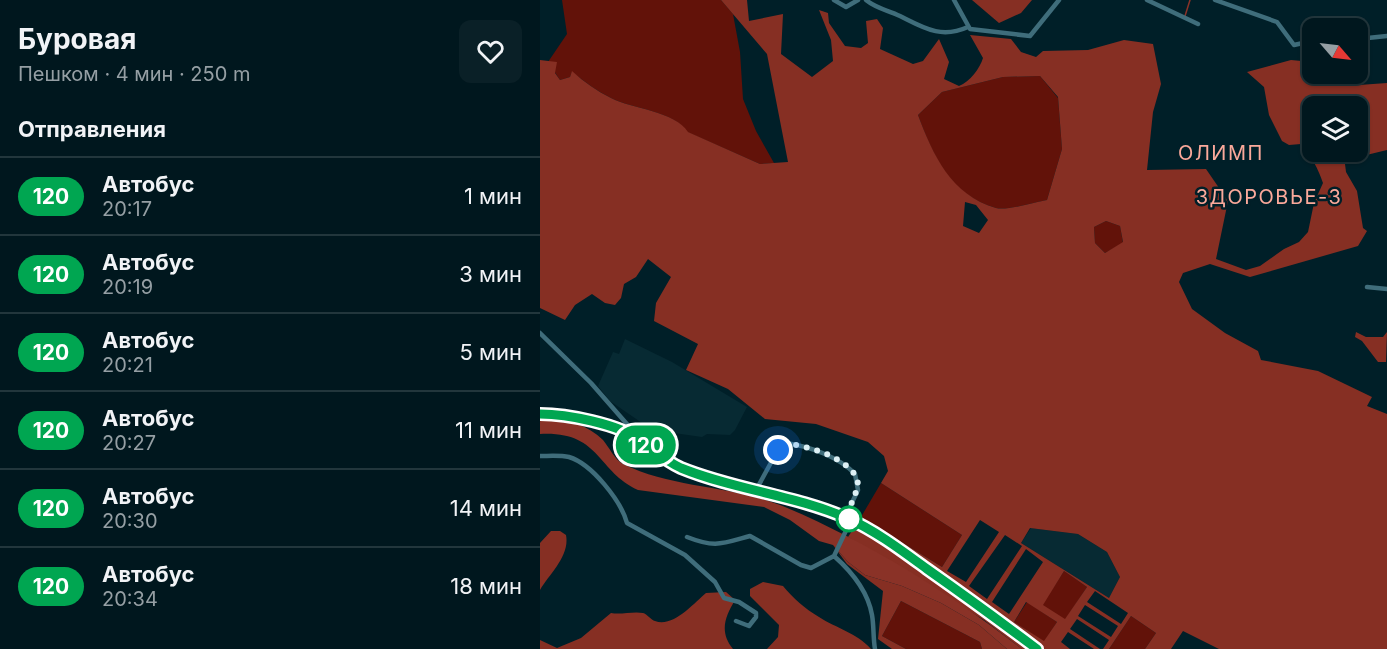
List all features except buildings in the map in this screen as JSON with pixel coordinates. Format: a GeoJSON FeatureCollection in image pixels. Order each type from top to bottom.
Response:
{"type":"FeatureCollection","features":[{"type":"Feature","properties":{"kind":"main road"},"geometry":{"type":"LineString","coordinates":[[540,414],[572,416],[640,440],[673,464],[755,492],[812,506],[848,519],[883,538],[1037,649]]}},
{"type":"Feature","properties":{"kind":"street"},"geometry":{"type":"LineString","coordinates":[[834,0],[846,7],[858,0]]}},
{"type":"Feature","properties":{"kind":"street"},"geometry":{"type":"LineString","coordinates":[[866,0],[877,9],[898,15],[927,31],[951,32],[968,27]]}},
{"type":"Feature","properties":{"kind":"street"},"geometry":{"type":"LineString","coordinates":[[954,0],[968,27],[977,31],[998,30],[1030,36],[1059,0]]}},
{"type":"Feature","properties":{"kind":"street"},"geometry":{"type":"LineString","coordinates":[[1147,0],[1198,24]]}},
{"type":"Feature","properties":{"kind":"street"},"geometry":{"type":"LineString","coordinates":[[1215,0],[1277,22],[1289,42],[1302,44]]}},
{"type":"Feature","properties":{"kind":"street"},"geometry":{"type":"LineString","coordinates":[[1368,38],[1387,36]]}},
{"type":"Feature","properties":{"kind":"street"},"geometry":{"type":"LineString","coordinates":[[1368,287],[1387,289]]}},
{"type":"Feature","properties":{"kind":"street"},"geometry":{"type":"LineString","coordinates":[[540,333],[591,383],[640,440]]}},
{"type":"Feature","properties":{"kind":"street"},"geometry":{"type":"LineString","coordinates":[[687,537],[712,546],[725,545],[750,536],[801,565],[811,568],[835,554],[845,532],[858,490],[855,474],[841,462],[784,443],[780,446],[755,492]]}},
{"type":"Feature","properties":{"kind":"street"},"geometry":{"type":"LineString","coordinates":[[540,456],[566,456],[578,462],[613,494],[623,507],[627,523],[685,555],[712,579],[724,598],[740,602],[756,613],[756,617],[749,626],[736,621]]}},
{"type":"Feature","properties":{"kind":"street"},"geometry":{"type":"LineString","coordinates":[[835,554],[862,590],[872,615],[875,649]]}},
{"type":"Feature","properties":{"kind":"shaded area"},"geometry":{"type":"Polygon","coordinates":[[[562,0],[721,0],[733,14],[740,52],[743,99],[756,131],[774,163],[760,164],[687,132],[673,119],[611,98],[572,72],[570,77],[560,80],[548,62],[567,34],[562,0]]]}},
{"type":"Feature","properties":{"kind":"shaded area"},"geometry":{"type":"Polygon","coordinates":[[[721,0],[747,0],[749,21],[783,14],[781,54],[812,77],[833,61],[831,40],[819,10],[828,13],[829,23],[845,46],[861,48],[868,43],[866,21],[877,19],[883,28],[880,49],[913,64],[923,61],[939,39],[949,62],[944,79],[959,86],[974,74],[983,58],[970,35],[1011,39],[1021,52],[1036,57],[1043,51],[1088,50],[1124,40],[1153,44],[1161,84],[1153,112],[1147,170],[1206,169],[1228,201],[1216,259],[1246,270],[1260,266],[1284,249],[1299,242],[1308,232],[1314,203],[1323,183],[1314,162],[1348,162],[1345,164],[1346,172],[1357,191],[1363,228],[1367,231],[1358,246],[1250,277],[1210,264],[1183,273],[1179,282],[1192,309],[1225,333],[1258,351],[1261,360],[1318,371],[1372,397],[1367,406],[1387,414],[1387,649],[1219,649],[1183,631],[1171,649],[1145,649],[1156,633],[1131,616],[1109,649],[1103,649],[1109,640],[1077,619],[1070,629],[1100,649],[1094,649],[1068,632],[1061,642],[1070,649],[1022,649],[984,620],[848,537],[861,517],[942,567],[962,535],[881,483],[888,471],[884,456],[868,442],[816,424],[765,419],[728,389],[686,370],[698,344],[654,321],[656,303],[671,277],[648,259],[636,277],[624,284],[621,298],[615,305],[605,303],[592,294],[575,305],[565,320],[540,308],[540,60],[557,62],[555,73],[560,80],[570,77],[572,71],[611,98],[673,119],[688,132],[760,164],[788,162],[767,54],[721,0]],[[1040,76],[1003,77],[942,92],[918,115],[930,145],[946,172],[967,194],[980,202],[1001,209],[1047,200],[1062,149],[1058,97],[1040,76]],[[965,202],[963,226],[979,233],[988,220],[976,205],[965,202]],[[1106,221],[1094,227],[1095,243],[1105,253],[1123,242],[1120,226],[1106,221]],[[980,520],[947,571],[966,582],[999,532],[980,520]],[[1030,528],[1021,543],[1109,598],[1120,577],[1107,552],[1078,534],[1030,528]],[[1005,535],[969,586],[987,599],[1022,546],[1005,535]],[[1026,549],[992,602],[1009,614],[1043,562],[1026,549]],[[1064,571],[1043,605],[1065,619],[1087,587],[1064,571]],[[1095,591],[1087,602],[1121,624],[1128,613],[1095,591]],[[1026,602],[1014,622],[1044,641],[1057,622],[1026,602]],[[1085,605],[1078,616],[1111,637],[1118,626],[1085,605]]]}},
{"type":"Feature","properties":{"kind":"shaded area"},"geometry":{"type":"Polygon","coordinates":[[[972,0],[1032,0],[1021,13],[999,23],[972,0]]]}},
{"type":"Feature","properties":{"kind":"shaded area"},"geometry":{"type":"Polygon","coordinates":[[[1291,60],[1302,61],[1302,84],[1387,83],[1387,150],[1368,155],[1368,96],[1302,96],[1302,145],[1289,145],[1282,141],[1269,115],[1264,87],[1247,72],[1291,60]]]}},
{"type":"Feature","properties":{"kind":"shaded area"},"geometry":{"type":"Polygon","coordinates":[[[1040,76],[1058,98],[1062,149],[1047,200],[1001,209],[980,202],[955,184],[945,172],[930,145],[918,115],[942,92],[1003,77],[1040,76]]]}},
{"type":"Feature","properties":{"kind":"shaded area"},"geometry":{"type":"Polygon","coordinates":[[[1106,221],[1120,226],[1123,243],[1105,253],[1095,243],[1094,227],[1106,221]]]}},
{"type":"Feature","properties":{"kind":"shaded area"},"geometry":{"type":"Polygon","coordinates":[[[1356,332],[1366,337],[1383,337],[1387,332],[1386,362],[1378,362],[1362,341],[1355,337],[1356,332]]]}},
{"type":"Feature","properties":{"kind":"shaded area"},"geometry":{"type":"Polygon","coordinates":[[[625,339],[672,362],[747,407],[735,430],[730,435],[707,434],[702,437],[667,432],[642,423],[610,401],[598,386],[613,352],[619,354],[625,339]]]}},
{"type":"Feature","properties":{"kind":"shaded area"},"geometry":{"type":"Polygon","coordinates":[[[540,419],[557,419],[590,430],[603,440],[620,462],[642,472],[765,500],[816,521],[908,570],[1022,649],[1007,649],[979,625],[941,603],[902,586],[865,575],[848,562],[833,545],[819,541],[790,520],[764,507],[638,490],[624,482],[587,445],[560,435],[540,434],[540,419]]]}},
{"type":"Feature","properties":{"kind":"shaded area"},"geometry":{"type":"Polygon","coordinates":[[[881,483],[962,535],[942,567],[861,517],[881,483]]]}},
{"type":"Feature","properties":{"kind":"shaded area"},"geometry":{"type":"Polygon","coordinates":[[[1031,528],[1078,534],[1107,552],[1120,577],[1109,598],[1021,543],[1031,528]]]}},
{"type":"Feature","properties":{"kind":"shaded area"},"geometry":{"type":"Polygon","coordinates":[[[551,531],[560,531],[566,535],[565,550],[540,590],[540,543],[551,531]]]}},
{"type":"Feature","properties":{"kind":"shaded area"},"geometry":{"type":"Polygon","coordinates":[[[833,545],[848,562],[865,575],[902,586],[941,603],[979,625],[1007,649],[982,649],[980,642],[901,601],[882,636],[906,649],[892,649],[878,639],[883,591],[847,564],[833,545]]]}},
{"type":"Feature","properties":{"kind":"shaded area"},"geometry":{"type":"Polygon","coordinates":[[[1064,571],[1087,587],[1065,620],[1042,605],[1064,571]]]}},
{"type":"Feature","properties":{"kind":"shaded area"},"geometry":{"type":"Polygon","coordinates":[[[763,582],[783,586],[809,610],[853,635],[871,649],[767,649],[778,637],[779,625],[750,596],[750,589],[763,582]]]}},
{"type":"Feature","properties":{"kind":"shaded area"},"geometry":{"type":"Polygon","coordinates":[[[726,592],[735,600],[728,612],[725,624],[726,637],[733,649],[540,649],[540,640],[557,648],[581,638],[611,613],[643,613],[655,621],[669,621],[683,613],[706,593],[726,592]]]}},
{"type":"Feature","properties":{"kind":"shaded area"},"geometry":{"type":"Polygon","coordinates":[[[901,601],[980,642],[982,649],[906,649],[882,636],[901,601]]]}},
{"type":"Feature","properties":{"kind":"shaded area"},"geometry":{"type":"Polygon","coordinates":[[[1027,602],[1057,622],[1044,642],[1014,622],[1027,602]]]}},
{"type":"Feature","properties":{"kind":"shaded area"},"geometry":{"type":"Polygon","coordinates":[[[1131,616],[1156,633],[1145,649],[1109,649],[1131,616]]]}},
{"type":"Feature","properties":{"kind":"waterway"},"geometry":{"type":"LineString","coordinates":[[1185,16],[1190,0]]}},
{"type":"Feature","properties":{"kind":"bus line","name":"120"},"geometry":{"type":"LineString","coordinates":[[540,414],[572,416],[625,433],[640,440],[663,458],[684,469],[755,492],[812,506],[851,520],[874,531],[1037,649]]}},
{"type":"Feature","properties":{"kind":"district","name":"ОЛИМП"},"geometry":{"type":"Point","coordinates":[1221,153]}},
{"type":"Feature","properties":{"kind":"district","name":"ЗДОРОВЬЕ-3"},"geometry":{"type":"Point","coordinates":[1269,197]}},
{"type":"Feature","properties":{"kind":"route"},"geometry":{"type":"LineString","coordinates":[[778,450],[784,443],[800,447],[831,457],[849,468],[858,481],[858,490],[845,517],[851,520],[849,519]]}}]}
